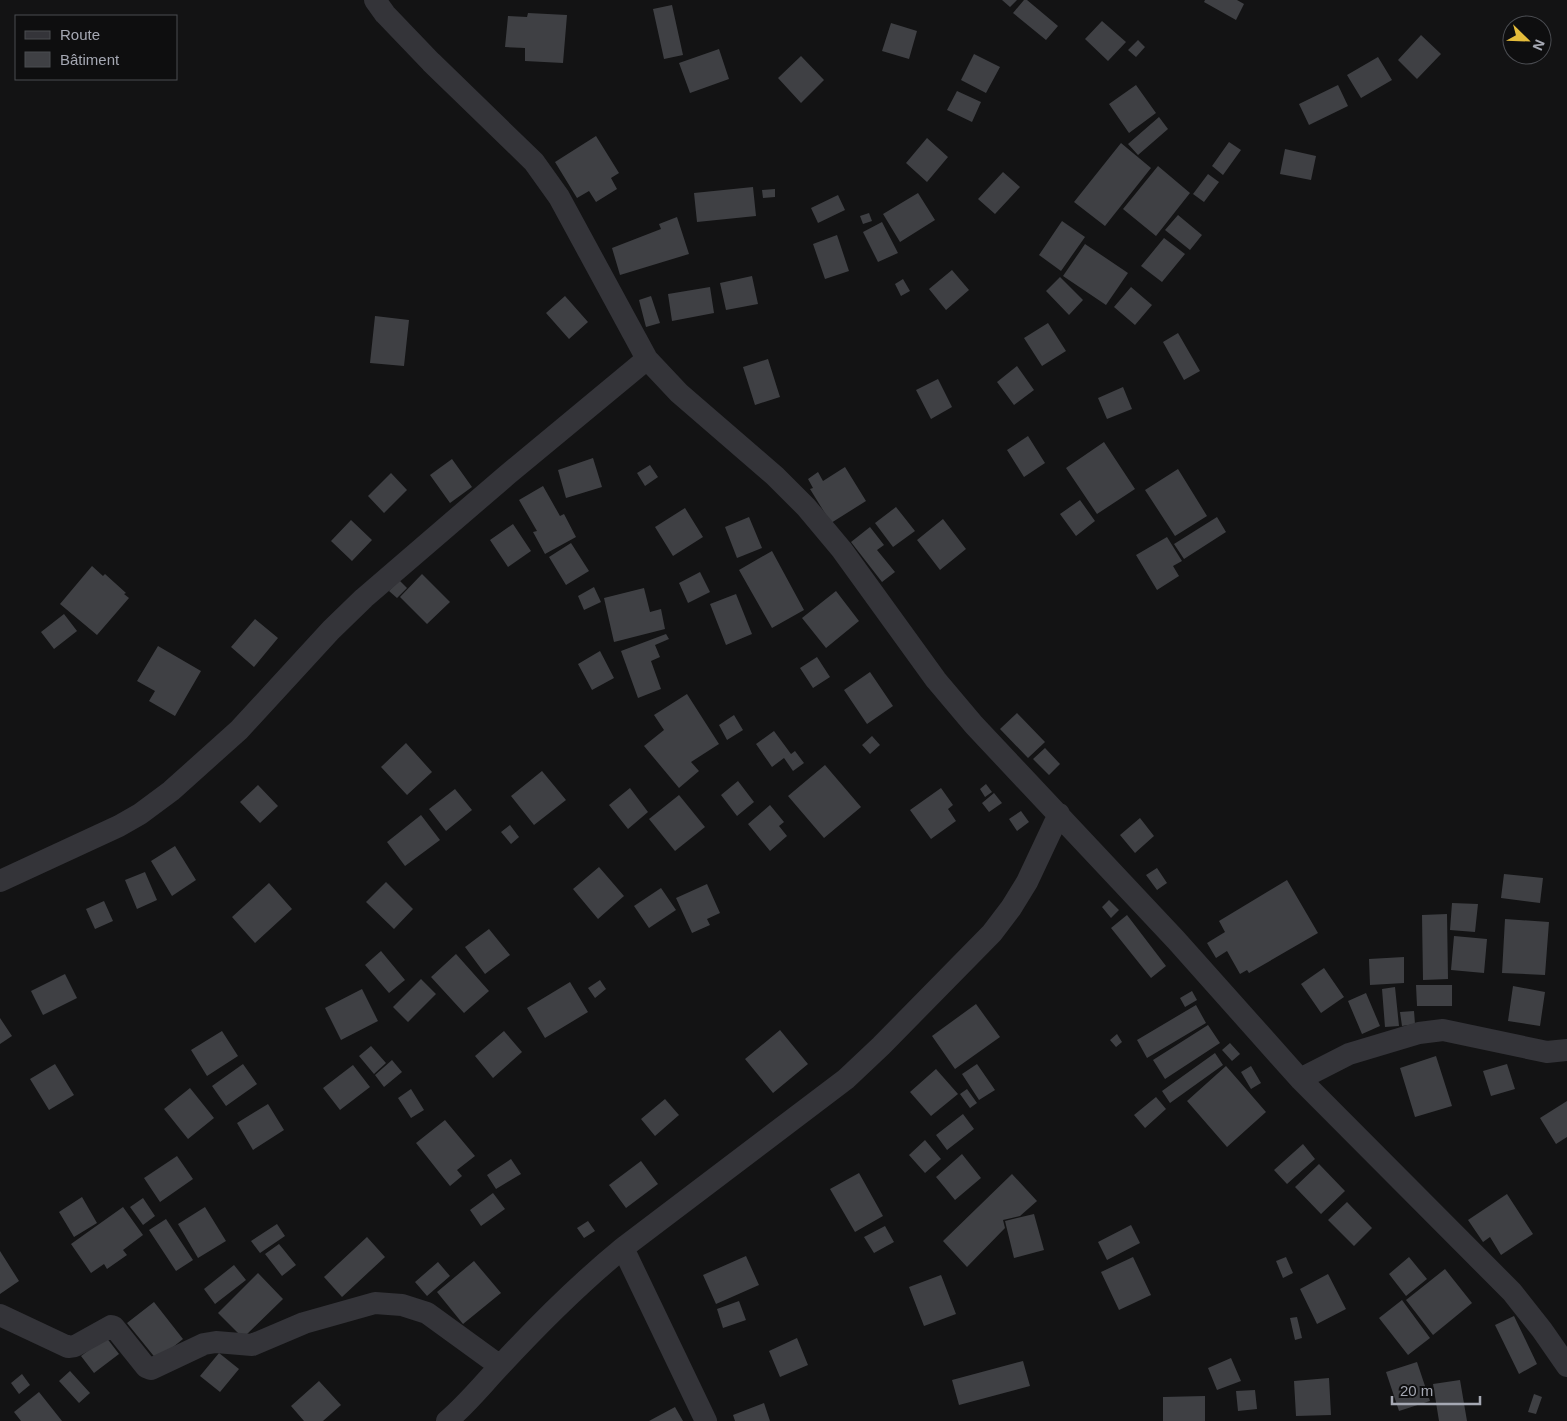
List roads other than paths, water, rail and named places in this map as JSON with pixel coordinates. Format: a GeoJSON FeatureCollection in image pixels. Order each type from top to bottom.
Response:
{"type":"FeatureCollection","features":[{"type":"Feature","properties":{"kind":"street"},"geometry":{"type":"LineString","coordinates":[[375,0],[385,14],[431,62],[534,162],[559,197],[647,359],[679,393],[775,476],[806,507],[842,550],[936,680],[974,725],[1060,814],[1300,1079],[1512,1292],[1567,1366]]}},
{"type":"Feature","properties":{"kind":"street"},"geometry":{"type":"LineString","coordinates":[[0,881],[119,826],[140,814],[171,791],[239,730],[331,630],[364,598],[507,475],[647,359]]}},
{"type":"Feature","properties":{"kind":"street"},"geometry":{"type":"LineString","coordinates":[[447,1421],[469,1402],[500,1366],[592,1274],[623,1248],[846,1079],[881,1046],[992,933],[1011,908],[1026,882],[1060,814]]}},
{"type":"Feature","properties":{"kind":"street"},"geometry":{"type":"LineString","coordinates":[[1300,1079],[1349,1054],[1419,1033],[1443,1030],[1546,1052],[1567,1050]]}},
{"type":"Feature","properties":{"kind":"street"},"geometry":{"type":"LineString","coordinates":[[623,1248],[706,1421]]}},
{"type":"Feature","properties":{"kind":"street"},"geometry":{"type":"LineString","coordinates":[[0,1315],[68,1347],[75,1346],[111,1326],[114,1327],[146,1367],[150,1369],[204,1344],[216,1342],[252,1345],[304,1323],[375,1303],[402,1305],[427,1313],[500,1366]]}}]}
